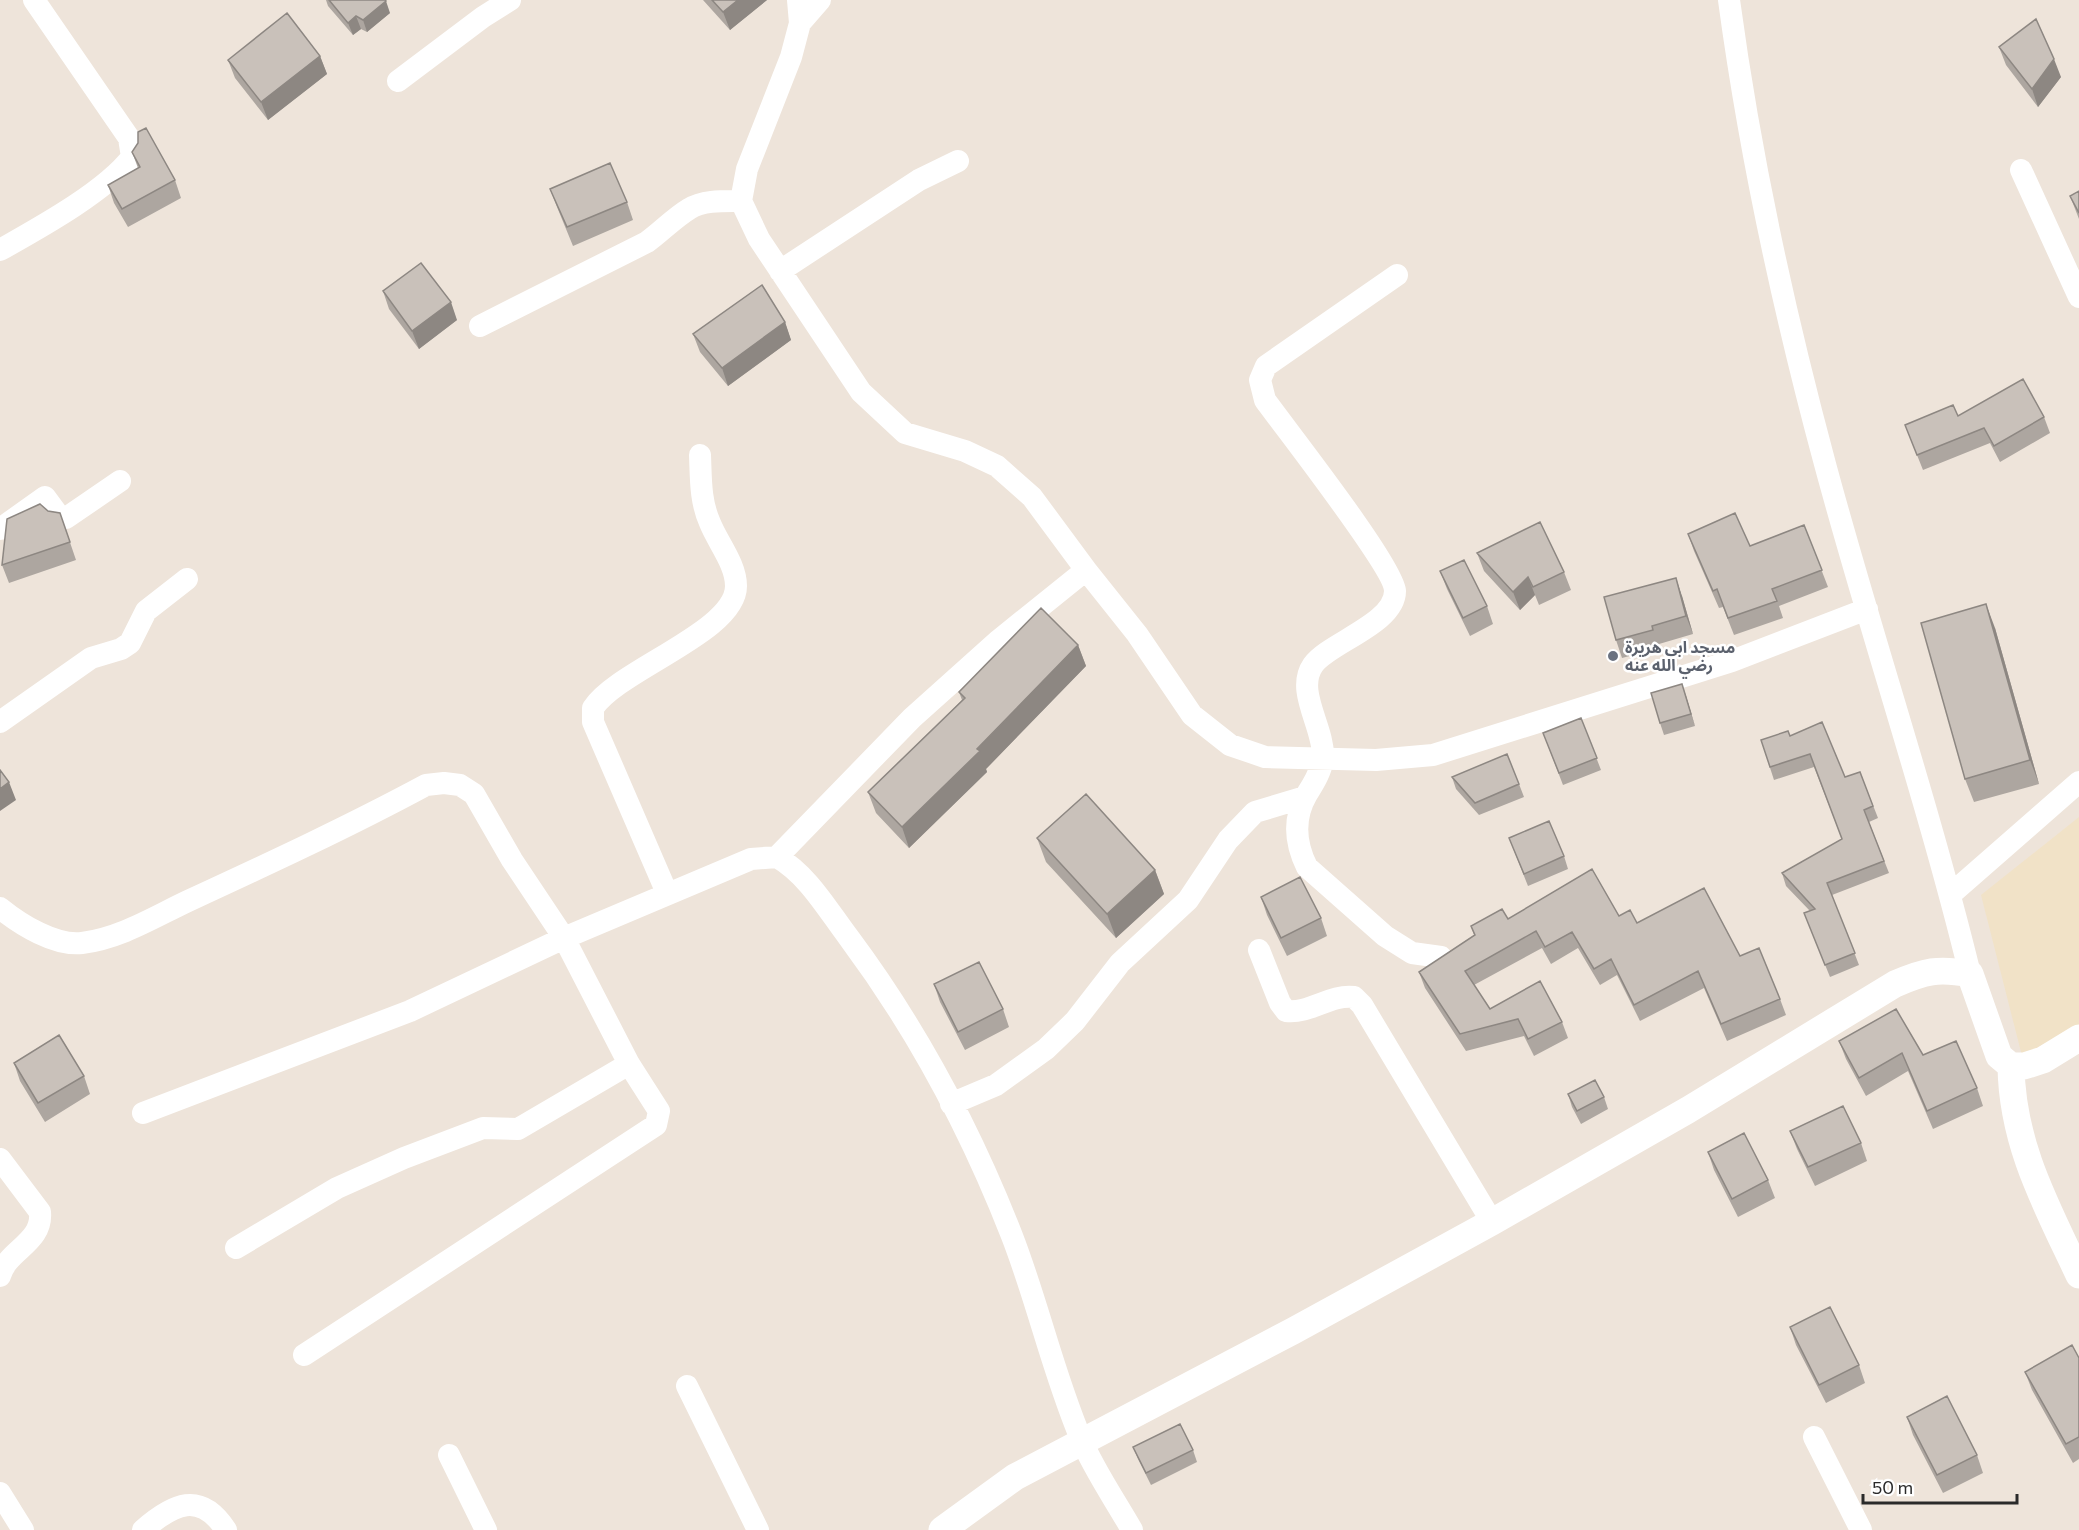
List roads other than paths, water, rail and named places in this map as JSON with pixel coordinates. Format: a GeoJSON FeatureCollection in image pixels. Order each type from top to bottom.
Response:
{"type":"FeatureCollection","features":[{"type":"Feature","properties":{"kind":"street"},"geometry":{"type":"LineString","coordinates":[[0,250],[74,204],[117,173],[132,157],[129,138],[34,0]]}},
{"type":"Feature","properties":{"kind":"street"},"geometry":{"type":"LineString","coordinates":[[398,81],[483,17],[510,0]]}},
{"type":"Feature","properties":{"kind":"street"},"geometry":{"type":"LineString","coordinates":[[798,0],[800,23],[791,57],[747,169],[741,201],[759,239],[861,392],[905,433],[965,451],[997,466],[1032,497],[1137,634],[1191,715],[1230,745],[1265,757],[1323,760],[1376,760],[1433,755],[1732,661],[1867,609]]}},
{"type":"Feature","properties":{"kind":"street"},"geometry":{"type":"LineString","coordinates":[[800,23],[820,0]]}},
{"type":"Feature","properties":{"kind":"street"},"geometry":{"type":"LineString","coordinates":[[1729,0],[1785,311],[1826,466],[1951,894],[1971,974],[1999,1056],[2011,1066],[2024,1066],[2043,1060],[2079,1038]]}},
{"type":"Feature","properties":{"kind":"street"},"geometry":{"type":"LineString","coordinates":[[780,271],[919,180],[958,161]]}},
{"type":"Feature","properties":{"kind":"street"},"geometry":{"type":"LineString","coordinates":[[2021,170],[2079,297]]}},
{"type":"Feature","properties":{"kind":"street"},"geometry":{"type":"LineString","coordinates":[[480,326],[647,242],[689,209],[708,203],[741,201]]}},
{"type":"Feature","properties":{"kind":"street"},"geometry":{"type":"LineString","coordinates":[[1397,275],[1266,366],[1260,380],[1265,400],[1382,560],[1395,591],[1391,604],[1369,626],[1315,663],[1307,675],[1306,686],[1320,734],[1323,760],[1317,779],[1305,797],[1296,834],[1300,854],[1307,867],[1385,936],[1412,953],[1441,957]]}},
{"type":"Feature","properties":{"kind":"street"},"geometry":{"type":"LineString","coordinates":[[667,893],[593,722],[592,708],[608,691],[716,622],[733,600],[736,585],[730,562],[709,521],[701,494],[700,455]]}},
{"type":"Feature","properties":{"kind":"street"},"geometry":{"type":"LineString","coordinates":[[0,529],[45,497],[59,516],[66,518],[120,481]]}},
{"type":"Feature","properties":{"kind":"street"},"geometry":{"type":"LineString","coordinates":[[777,857],[912,718],[999,640],[1086,570]]}},
{"type":"Feature","properties":{"kind":"street"},"geometry":{"type":"LineString","coordinates":[[0,722],[91,658],[121,650],[130,643],[146,610],[187,579]]}},
{"type":"Feature","properties":{"kind":"street"},"geometry":{"type":"LineString","coordinates":[[1951,894],[2079,782]]}},
{"type":"Feature","properties":{"kind":"street"},"geometry":{"type":"LineString","coordinates":[[0,908],[41,933],[61,942],[81,943],[137,927],[263,868],[426,785],[444,783],[460,785],[474,794],[512,860],[564,938],[628,1064],[659,1111],[656,1125],[304,1355]]}},
{"type":"Feature","properties":{"kind":"street"},"geometry":{"type":"LineString","coordinates":[[951,1104],[996,1085],[1046,1049],[1075,1021],[1120,963],[1188,900],[1228,840],[1255,812],[1305,797]]}},
{"type":"Feature","properties":{"kind":"street"},"geometry":{"type":"LineString","coordinates":[[143,1113],[410,1011],[564,938],[751,859],[777,857],[794,866],[879,978],[951,1104],[990,1181],[1013,1239],[1081,1440],[1132,1530]]}},
{"type":"Feature","properties":{"kind":"street"},"geometry":{"type":"LineString","coordinates":[[1259,950],[1280,1003],[1286,1011],[1294,1012],[1318,1006],[1342,995],[1354,997],[1362,1005],[1491,1222]]}},
{"type":"Feature","properties":{"kind":"street"},"geometry":{"type":"LineString","coordinates":[[942,1530],[1015,1477],[1081,1440],[1293,1331],[1491,1222],[1688,1110],[1895,984],[1922,972],[1944,969],[1971,974]]}},
{"type":"Feature","properties":{"kind":"street"},"geometry":{"type":"LineString","coordinates":[[236,1248],[337,1188],[404,1158],[483,1128],[518,1129],[628,1064]]}},
{"type":"Feature","properties":{"kind":"street"},"geometry":{"type":"LineString","coordinates":[[2011,1066],[2015,1119],[2032,1175],[2079,1275]]}},
{"type":"Feature","properties":{"kind":"street"},"geometry":{"type":"LineString","coordinates":[[0,1159],[40,1212],[41,1221],[36,1234],[0,1276]]}},
{"type":"Feature","properties":{"kind":"street"},"geometry":{"type":"LineString","coordinates":[[687,1386],[758,1530]]}},
{"type":"Feature","properties":{"kind":"street"},"geometry":{"type":"LineString","coordinates":[[1814,1437],[1861,1530]]}},
{"type":"Feature","properties":{"kind":"street"},"geometry":{"type":"LineString","coordinates":[[449,1455],[486,1530]]}},
{"type":"Feature","properties":{"kind":"street"},"geometry":{"type":"LineString","coordinates":[[0,1493],[23,1530]]}},
{"type":"Feature","properties":{"kind":"street"},"geometry":{"type":"LineString","coordinates":[[143,1530],[173,1507],[196,1506],[214,1512],[226,1530]]}},
{"type":"Feature","properties":{"kind":"place","name":"مسجد ابي هريرة رضي الله عنه"},"geometry":{"type":"Point","coordinates":[1613,656]}}]}
